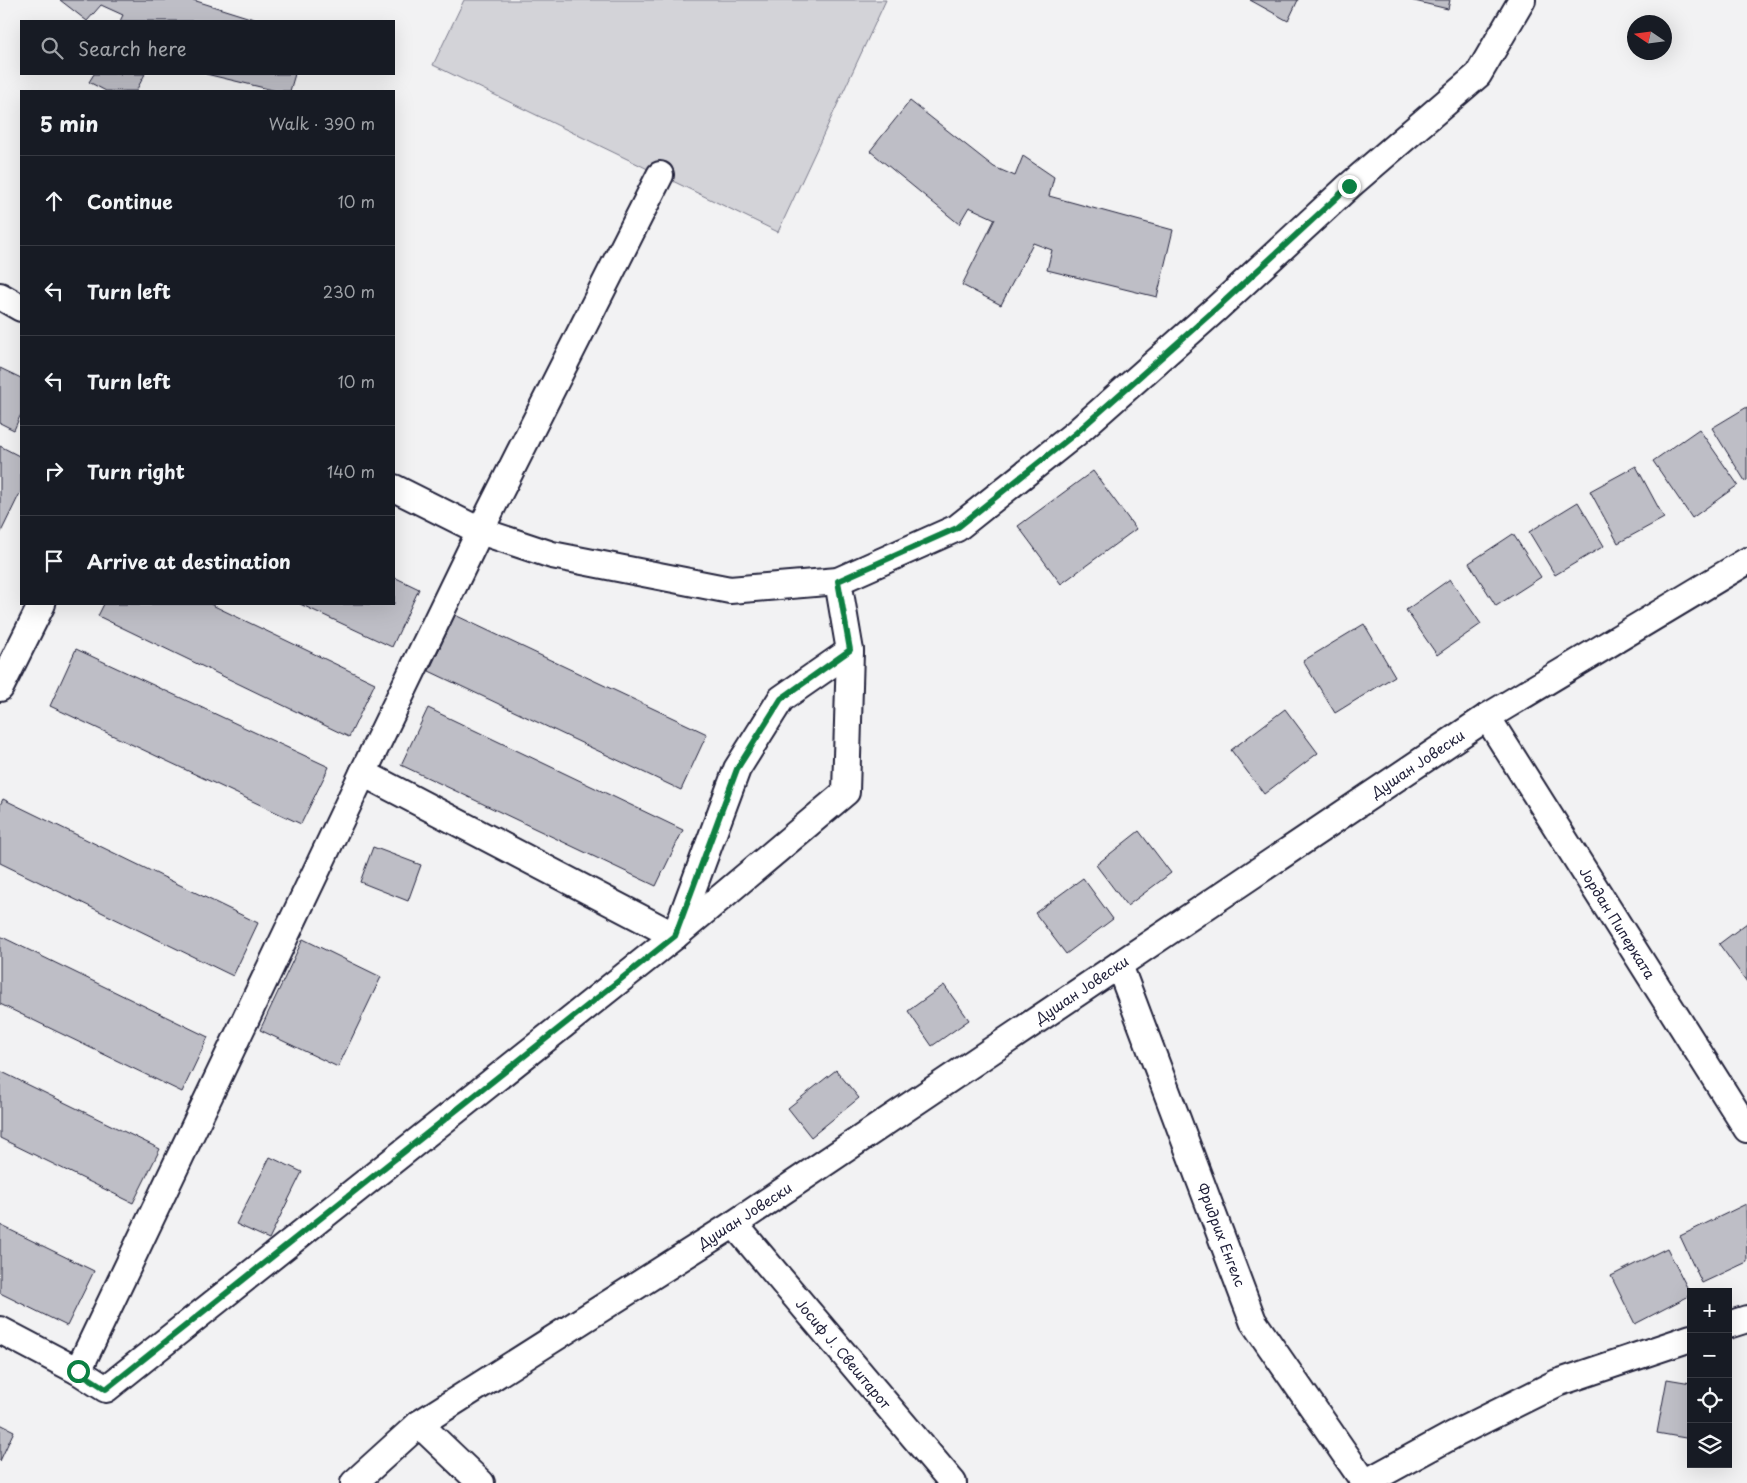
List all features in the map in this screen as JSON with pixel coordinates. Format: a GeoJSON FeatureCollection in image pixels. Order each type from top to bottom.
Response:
{"type":"FeatureCollection","features":[{"type":"Feature","properties":{"kind":"street"},"geometry":{"type":"LineString","coordinates":[[395,488],[480,531],[552,555],[730,590],[838,581],[957,528],[1076,433],[1217,308],[1349,186],[1478,75],[1522,0]]}},
{"type":"Feature","properties":{"kind":"street"},"geometry":{"type":"LineString","coordinates":[[78,1371],[480,531],[660,176]]}},
{"type":"Feature","properties":{"kind":"street"},"geometry":{"type":"LineString","coordinates":[[0,296],[20,307]]}},
{"type":"Feature","properties":{"kind":"street","name":"Душан Јовески"},"geometry":{"type":"LineString","coordinates":[[354,1483],[418,1424],[734,1224],[1487,717],[1747,561]]}},
{"type":"Feature","properties":{"kind":"street"},"geometry":{"type":"LineString","coordinates":[[0,1330],[78,1371],[106,1389],[675,936],[846,792],[850,650],[838,581]]}},
{"type":"Feature","properties":{"kind":"street"},"geometry":{"type":"LineString","coordinates":[[0,688],[42,605]]}},
{"type":"Feature","properties":{"kind":"street"},"geometry":{"type":"LineString","coordinates":[[675,936],[737,769],[781,699],[850,650]]}},
{"type":"Feature","properties":{"kind":"street","name":"Јордан Пиперката"},"geometry":{"type":"LineString","coordinates":[[1487,717],[1747,1129]]}},
{"type":"Feature","properties":{"kind":"street"},"geometry":{"type":"LineString","coordinates":[[363,773],[675,936]]}},
{"type":"Feature","properties":{"kind":"street","name":"Фридрих Енгелс"},"geometry":{"type":"LineString","coordinates":[[1119,965],[1253,1321],[1365,1483]]}},
{"type":"Feature","properties":{"kind":"street","name":"Јосиф Ј. Свештарот"},"geometry":{"type":"LineString","coordinates":[[734,1224],[953,1483]]}},
{"type":"Feature","properties":{"kind":"street"},"geometry":{"type":"LineString","coordinates":[[1732,1324],[1747,1319]]}},
{"type":"Feature","properties":{"kind":"street"},"geometry":{"type":"LineString","coordinates":[[1365,1483],[1453,1435],[1557,1384],[1687,1339]]}},
{"type":"Feature","properties":{"kind":"street"},"geometry":{"type":"LineString","coordinates":[[418,1424],[481,1483]]}},
{"type":"Feature","properties":{"kind":"shaded area"},"geometry":{"type":"Polygon","coordinates":[[[464,0],[886,0],[778,232],[433,65],[464,0]]]}},
{"type":"Feature","properties":{"kind":"building"},"geometry":{"type":"Polygon","coordinates":[[[60,0],[193,0],[257,20],[120,20],[123,15],[101,5],[88,20],[60,0]]]}},
{"type":"Feature","properties":{"kind":"building"},"geometry":{"type":"Polygon","coordinates":[[[1250,0],[1298,0],[1288,21],[1250,0]]]}},
{"type":"Feature","properties":{"kind":"building"},"geometry":{"type":"Polygon","coordinates":[[[1410,0],[1450,0],[1448,9],[1410,0]]]}},
{"type":"Feature","properties":{"kind":"building"},"geometry":{"type":"Polygon","coordinates":[[[93,75],[144,75],[137,90],[104,90],[89,82],[93,75]]]}},
{"type":"Feature","properties":{"kind":"building"},"geometry":{"type":"Polygon","coordinates":[[[210,75],[295,75],[290,90],[273,90],[210,75]]]}},
{"type":"Feature","properties":{"kind":"building"},"geometry":{"type":"Polygon","coordinates":[[[910,101],[994,167],[1015,176],[1023,156],[1054,177],[1049,196],[1173,230],[1157,297],[1047,270],[1052,250],[1033,243],[1001,305],[962,285],[995,219],[969,207],[959,224],[870,151],[910,101]]]}},
{"type":"Feature","properties":{"kind":"building"},"geometry":{"type":"Polygon","coordinates":[[[0,368],[20,378],[20,416],[14,430],[0,423],[0,368]]]}},
{"type":"Feature","properties":{"kind":"building"},"geometry":{"type":"Polygon","coordinates":[[[1747,407],[1747,480],[1745,481],[1712,428],[1747,407]]]}},
{"type":"Feature","properties":{"kind":"building"},"geometry":{"type":"Polygon","coordinates":[[[1699,429],[1738,485],[1692,518],[1653,461],[1699,429]]]}},
{"type":"Feature","properties":{"kind":"building"},"geometry":{"type":"Polygon","coordinates":[[[0,446],[20,456],[20,493],[0,534],[0,446]]]}},
{"type":"Feature","properties":{"kind":"building"},"geometry":{"type":"Polygon","coordinates":[[[1636,466],[1664,518],[1618,543],[1590,491],[1636,466]]]}},
{"type":"Feature","properties":{"kind":"building"},"geometry":{"type":"Polygon","coordinates":[[[1093,471],[1136,529],[1061,584],[1018,526],[1093,471]]]}},
{"type":"Feature","properties":{"kind":"building"},"geometry":{"type":"Polygon","coordinates":[[[1578,502],[1604,546],[1555,575],[1529,532],[1578,502]]]}},
{"type":"Feature","properties":{"kind":"building"},"geometry":{"type":"Polygon","coordinates":[[[1513,534],[1541,577],[1496,606],[1469,563],[1513,534]]]}},
{"type":"Feature","properties":{"kind":"building"},"geometry":{"type":"Polygon","coordinates":[[[395,577],[419,589],[392,647],[302,605],[395,605],[395,577]]]}},
{"type":"Feature","properties":{"kind":"building"},"geometry":{"type":"Polygon","coordinates":[[[1450,579],[1481,624],[1437,655],[1406,610],[1450,579]]]}},
{"type":"Feature","properties":{"kind":"building"},"geometry":{"type":"Polygon","coordinates":[[[104,605],[212,605],[375,683],[349,737],[98,616],[104,605]]]}},
{"type":"Feature","properties":{"kind":"building"},"geometry":{"type":"Polygon","coordinates":[[[455,615],[707,734],[681,790],[429,671],[455,615]]]}},
{"type":"Feature","properties":{"kind":"building"},"geometry":{"type":"Polygon","coordinates":[[[1364,624],[1395,676],[1335,713],[1303,661],[1364,624]]]}},
{"type":"Feature","properties":{"kind":"building"},"geometry":{"type":"Polygon","coordinates":[[[76,649],[329,767],[301,824],[50,706],[76,649]]]}},
{"type":"Feature","properties":{"kind":"building"},"geometry":{"type":"Polygon","coordinates":[[[428,708],[683,830],[656,886],[401,765],[428,708]]]}},
{"type":"Feature","properties":{"kind":"building"},"geometry":{"type":"Polygon","coordinates":[[[1285,709],[1318,753],[1264,794],[1231,750],[1285,709]]]}},
{"type":"Feature","properties":{"kind":"building"},"geometry":{"type":"Polygon","coordinates":[[[3,799],[258,923],[233,976],[0,863],[0,805],[3,799]]]}},
{"type":"Feature","properties":{"kind":"building"},"geometry":{"type":"Polygon","coordinates":[[[1139,831],[1171,873],[1127,906],[1096,865],[1139,831]]]}},
{"type":"Feature","properties":{"kind":"building"},"geometry":{"type":"Polygon","coordinates":[[[373,847],[421,865],[408,901],[360,882],[373,847]]]}},
{"type":"Feature","properties":{"kind":"building"},"geometry":{"type":"Polygon","coordinates":[[[1083,878],[1113,919],[1066,954],[1035,913],[1083,878]]]}},
{"type":"Feature","properties":{"kind":"building"},"geometry":{"type":"Polygon","coordinates":[[[1747,923],[1747,982],[1719,944],[1747,923]]]}},
{"type":"Feature","properties":{"kind":"building"},"geometry":{"type":"Polygon","coordinates":[[[0,936],[208,1037],[182,1092],[0,1004],[0,936]]]}},
{"type":"Feature","properties":{"kind":"building"},"geometry":{"type":"Polygon","coordinates":[[[303,939],[381,977],[338,1067],[260,1030],[303,939]]]}},
{"type":"Feature","properties":{"kind":"building"},"geometry":{"type":"Polygon","coordinates":[[[944,985],[969,1020],[932,1046],[908,1011],[944,985]]]}},
{"type":"Feature","properties":{"kind":"building"},"geometry":{"type":"Polygon","coordinates":[[[836,1070],[859,1098],[811,1137],[788,1108],[836,1070]]]}},
{"type":"Feature","properties":{"kind":"building"},"geometry":{"type":"Polygon","coordinates":[[[0,1071],[160,1149],[133,1203],[0,1138],[0,1071]]]}},
{"type":"Feature","properties":{"kind":"building"},"geometry":{"type":"Polygon","coordinates":[[[270,1157],[302,1172],[269,1239],[236,1224],[270,1157]]]}},
{"type":"Feature","properties":{"kind":"building"},"geometry":{"type":"Polygon","coordinates":[[[1746,1204],[1747,1262],[1702,1283],[1680,1236],[1746,1204]]]}},
{"type":"Feature","properties":{"kind":"building"},"geometry":{"type":"Polygon","coordinates":[[[0,1225],[94,1271],[67,1326],[0,1293],[0,1225]]]}},
{"type":"Feature","properties":{"kind":"building"},"geometry":{"type":"Polygon","coordinates":[[[1667,1248],[1687,1288],[1687,1297],[1635,1324],[1611,1276],[1667,1248]]]}},
{"type":"Feature","properties":{"kind":"building"},"geometry":{"type":"Polygon","coordinates":[[[1667,1379],[1687,1382],[1687,1438],[1657,1433],[1667,1379]]]}},
{"type":"Feature","properties":{"kind":"building"},"geometry":{"type":"Polygon","coordinates":[[[0,1424],[14,1431],[0,1461],[0,1424]]]}},
{"type":"Feature","properties":{"kind":"route"},"geometry":{"type":"LineString","coordinates":[[78,1371],[106,1389],[675,936],[737,769],[781,699],[850,650],[838,581],[957,528],[1076,433],[1217,308],[1349,186]]}}]}
